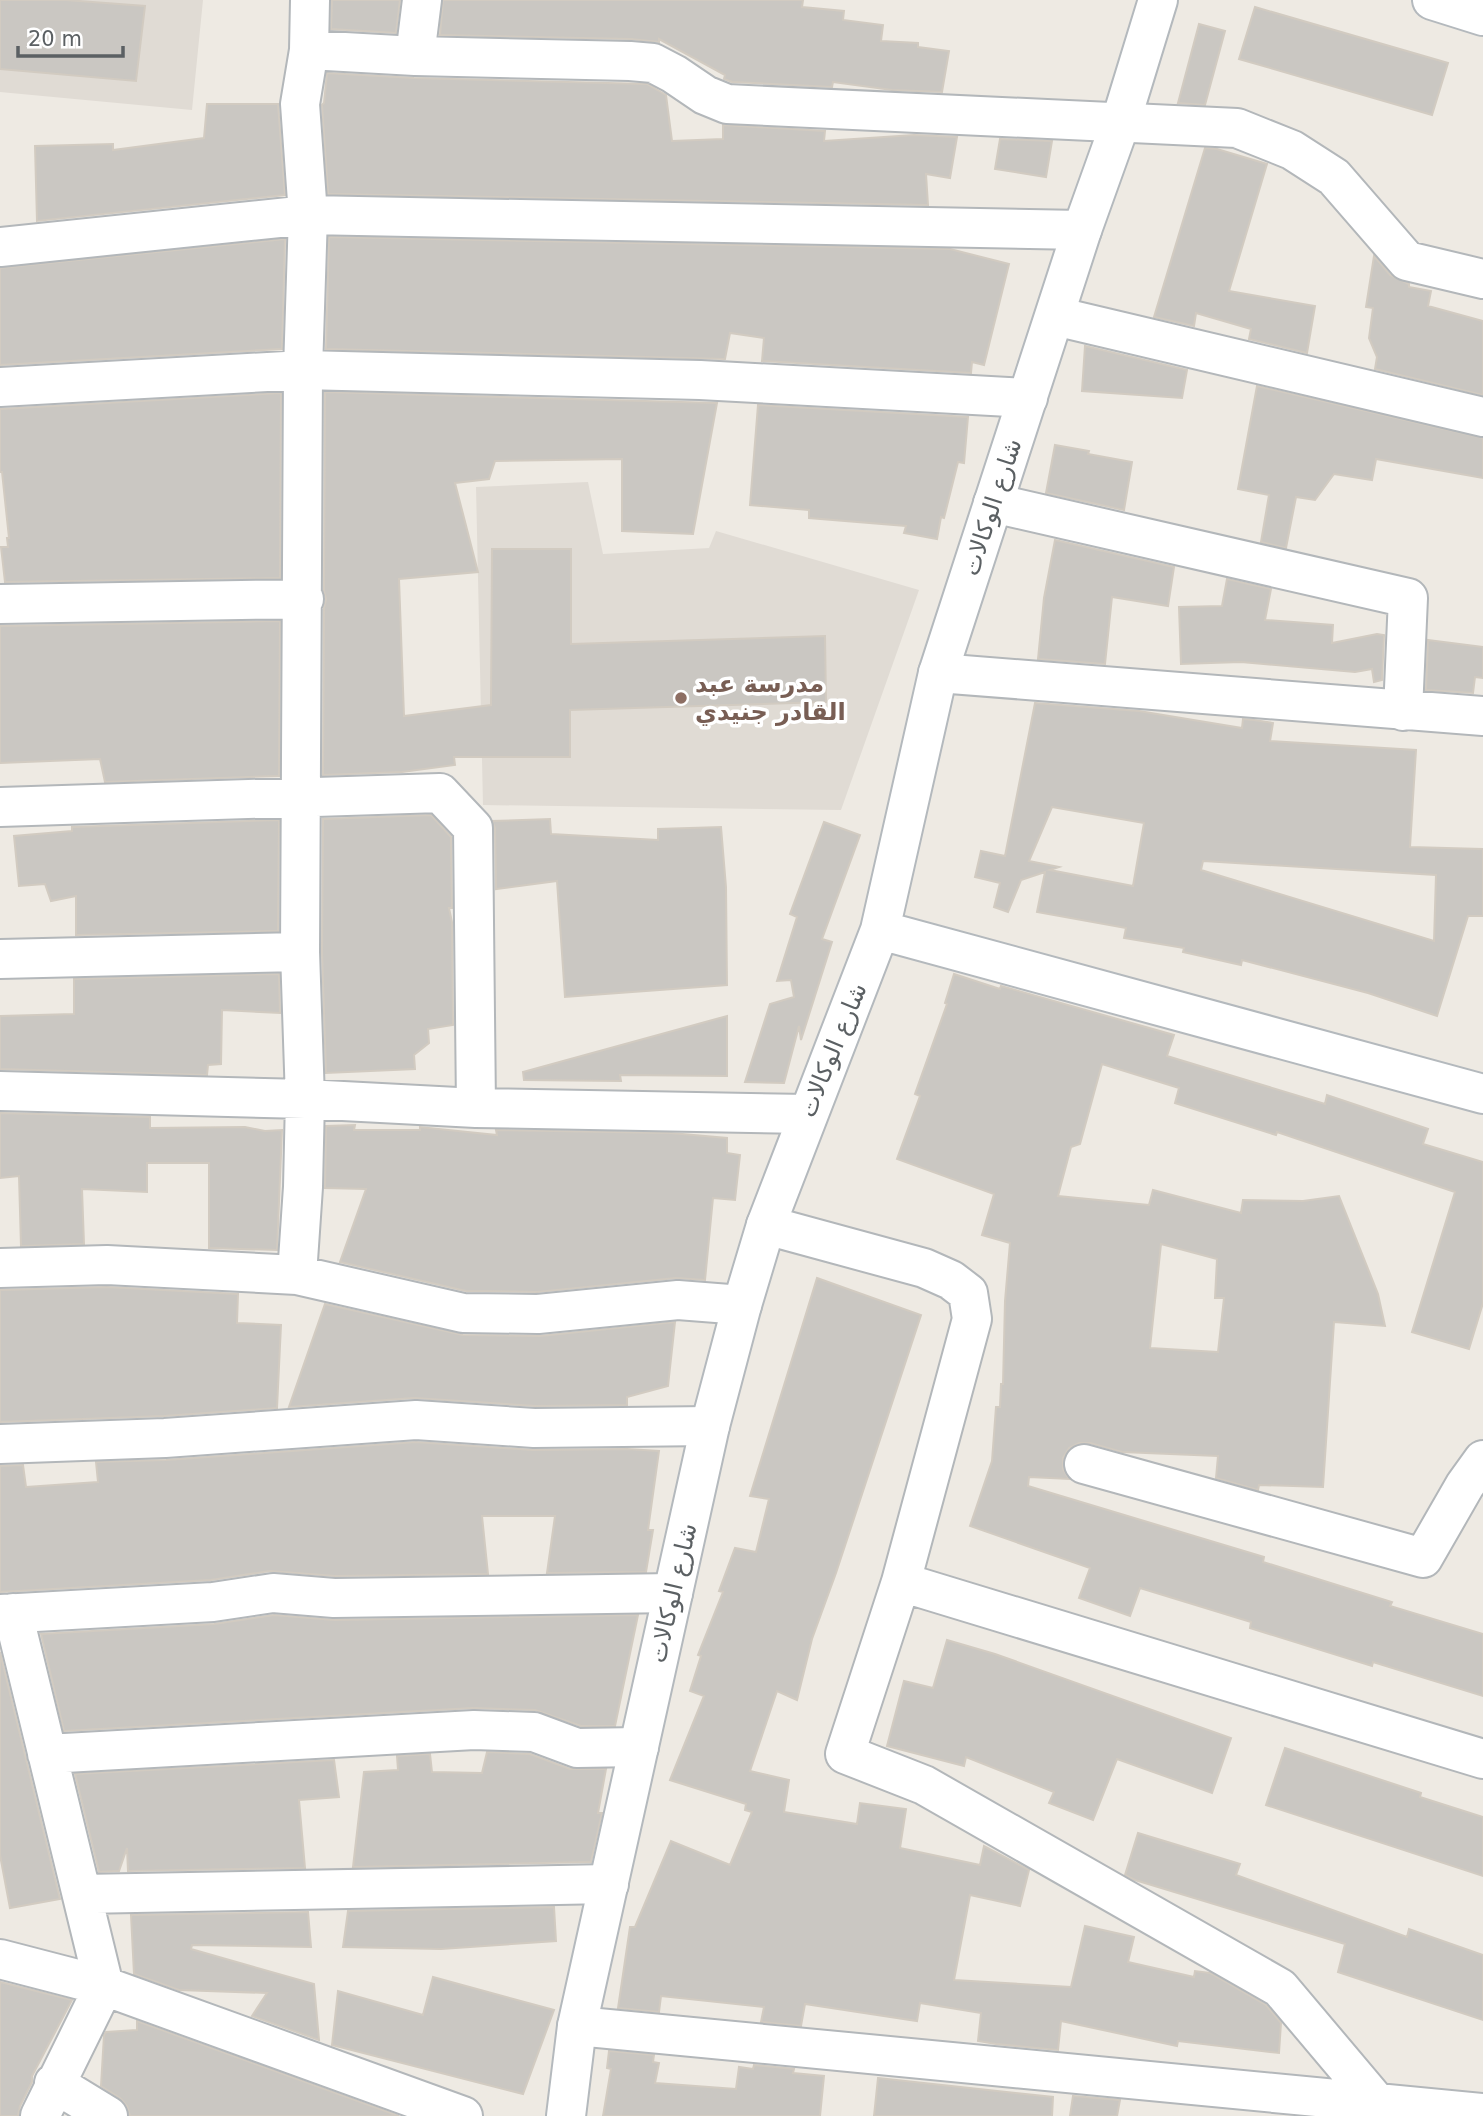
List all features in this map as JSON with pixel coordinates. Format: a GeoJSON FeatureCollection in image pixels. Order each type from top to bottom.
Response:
{"type":"FeatureCollection","features":[{"type":"Feature","properties":{"kind":"street"},"geometry":{"type":"LineString","coordinates":[[297,1275],[305,1099],[300,952],[303,370],[308,215],[300,103],[309,50],[310,0]]}},
{"type":"Feature","properties":{"kind":"street"},"geometry":{"type":"LineString","coordinates":[[415,56],[422,0]]}},
{"type":"Feature","properties":{"kind":"street","name":"شارع الوكالات"},"geometry":{"type":"LineString","coordinates":[[566,2116],[577,2026],[710,1426],[742,1305],[766,1225],[880,929],[938,673],[1082,230],[1120,124],[1158,0]]}},
{"type":"Feature","properties":{"kind":"street"},"geometry":{"type":"LineString","coordinates":[[1432,0],[1483,16]]}},
{"type":"Feature","properties":{"kind":"street"},"geometry":{"type":"LineString","coordinates":[[309,50],[415,56],[630,61],[653,64],[674,74],[705,95],[727,104],[1237,128],[1292,150],[1334,177],[1407,261],[1483,279]]}},
{"type":"Feature","properties":{"kind":"street"},"geometry":{"type":"LineString","coordinates":[[0,247],[308,215],[1082,230]]}},
{"type":"Feature","properties":{"kind":"street"},"geometry":{"type":"LineString","coordinates":[[1055,316],[1483,416]]}},
{"type":"Feature","properties":{"kind":"street"},"geometry":{"type":"LineString","coordinates":[[0,387],[303,370],[700,380],[1028,398]]}},
{"type":"Feature","properties":{"kind":"street"},"geometry":{"type":"LineString","coordinates":[[993,503],[1408,598],[1403,711]]}},
{"type":"Feature","properties":{"kind":"street"},"geometry":{"type":"LineString","coordinates":[[0,604],[303,599]]}},
{"type":"Feature","properties":{"kind":"street"},"geometry":{"type":"LineString","coordinates":[[938,673],[1483,716]]}},
{"type":"Feature","properties":{"kind":"street"},"geometry":{"type":"LineString","coordinates":[[0,807],[440,793],[472,828],[476,1108]]}},
{"type":"Feature","properties":{"kind":"street"},"geometry":{"type":"LineString","coordinates":[[880,929],[1483,1094]]}},
{"type":"Feature","properties":{"kind":"street"},"geometry":{"type":"LineString","coordinates":[[0,959],[300,952]]}},
{"type":"Feature","properties":{"kind":"street"},"geometry":{"type":"LineString","coordinates":[[0,1091],[305,1099],[476,1108],[807,1114]]}},
{"type":"Feature","properties":{"kind":"street"},"geometry":{"type":"LineString","coordinates":[[766,1225],[924,1268],[951,1280],[968,1293],[972,1319],[901,1583],[845,1754],[924,1785],[1280,1988],[1377,2103]]}},
{"type":"Feature","properties":{"kind":"street"},"geometry":{"type":"LineString","coordinates":[[0,1268],[107,1265],[297,1275],[463,1313],[538,1314],[678,1300],[742,1305]]}},
{"type":"Feature","properties":{"kind":"street"},"geometry":{"type":"LineString","coordinates":[[0,1444],[165,1438],[416,1420],[534,1429],[710,1426]]}},
{"type":"Feature","properties":{"kind":"street"},"geometry":{"type":"LineString","coordinates":[[1084,1464],[1423,1559],[1465,1485],[1483,1460]]}},
{"type":"Feature","properties":{"kind":"street"},"geometry":{"type":"LineString","coordinates":[[901,1583],[1483,1759]]}},
{"type":"Feature","properties":{"kind":"street"},"geometry":{"type":"LineString","coordinates":[[108,2116],[47,2100],[104,1986],[47,1754],[6,1613],[213,1602],[273,1593],[334,1598],[673,1593]]}},
{"type":"Feature","properties":{"kind":"street"},"geometry":{"type":"LineString","coordinates":[[47,1754],[474,1730],[534,1732],[577,1748],[639,1747]]}},
{"type":"Feature","properties":{"kind":"street"},"geometry":{"type":"LineString","coordinates":[[82,1894],[609,1884]]}},
{"type":"Feature","properties":{"kind":"street"},"geometry":{"type":"LineString","coordinates":[[0,1959],[104,1986],[463,2116]]}},
{"type":"Feature","properties":{"kind":"street"},"geometry":{"type":"LineString","coordinates":[[577,2026],[1483,2113]]}},
{"type":"Feature","properties":{"kind":"shaded area"},"geometry":{"type":"Polygon","coordinates":[[[0,0],[203,0],[192,110],[0,92],[0,0]]]}},
{"type":"Feature","properties":{"kind":"shaded area","name":"مدرسة عبد القادر جنيدي"},"geometry":{"type":"Polygon","coordinates":[[[588,482],[603,554],[709,548],[716,531],[919,590],[841,810],[483,805],[476,487],[588,482]]]}},
{"type":"Feature","properties":{"kind":"building"},"geometry":{"type":"Polygon","coordinates":[[[0,0],[66,0],[145,6],[136,81],[0,69],[0,0]]]}},
{"type":"Feature","properties":{"kind":"building"},"geometry":{"type":"Polygon","coordinates":[[[332,0],[400,0],[396,33],[331,29],[332,0]]]}},
{"type":"Feature","properties":{"kind":"building"},"geometry":{"type":"Polygon","coordinates":[[[443,0],[803,0],[802,7],[844,11],[843,20],[883,25],[881,41],[918,43],[918,47],[949,51],[942,92],[892,90],[833,82],[832,87],[732,82],[724,79],[725,75],[659,39],[659,42],[631,39],[440,35],[443,0]]]}},
{"type":"Feature","properties":{"kind":"building"},"geometry":{"type":"Polygon","coordinates":[[[1255,7],[1448,63],[1432,115],[1239,59],[1255,7]]]}},
{"type":"Feature","properties":{"kind":"building"},"geometry":{"type":"Polygon","coordinates":[[[1199,24],[1225,31],[1205,105],[1178,103],[1199,24]]]}},
{"type":"Feature","properties":{"kind":"building"},"geometry":{"type":"Polygon","coordinates":[[[327,73],[647,84],[666,95],[672,141],[723,139],[723,125],[825,131],[824,141],[914,135],[957,137],[950,178],[926,174],[928,205],[328,194],[322,105],[327,73]]]}},
{"type":"Feature","properties":{"kind":"building"},"geometry":{"type":"Polygon","coordinates":[[[207,104],[278,104],[285,195],[37,221],[35,146],[113,144],[113,150],[204,138],[207,104]]]}},
{"type":"Feature","properties":{"kind":"building"},"geometry":{"type":"Polygon","coordinates":[[[1000,139],[1052,141],[1046,177],[995,169],[1000,139]]]}},
{"type":"Feature","properties":{"kind":"building"},"geometry":{"type":"Polygon","coordinates":[[[1205,148],[1267,164],[1229,291],[1315,306],[1307,353],[1249,339],[1251,329],[1196,313],[1194,326],[1154,317],[1205,148]]]}},
{"type":"Feature","properties":{"kind":"building"},"geometry":{"type":"Polygon","coordinates":[[[329,237],[950,249],[1009,264],[984,365],[972,362],[971,373],[762,361],[764,338],[730,333],[725,359],[326,349],[329,237]]]}},
{"type":"Feature","properties":{"kind":"building"},"geometry":{"type":"Polygon","coordinates":[[[285,239],[282,349],[0,365],[0,268],[285,239]]]}},
{"type":"Feature","properties":{"kind":"building"},"geometry":{"type":"Polygon","coordinates":[[[1374,256],[1390,275],[1409,284],[1409,287],[1431,291],[1428,306],[1483,321],[1483,395],[1375,369],[1377,357],[1369,338],[1373,308],[1366,307],[1374,256]]]}},
{"type":"Feature","properties":{"kind":"building"},"geometry":{"type":"Polygon","coordinates":[[[1085,346],[1187,370],[1182,398],[1082,391],[1085,346]]]}},
{"type":"Feature","properties":{"kind":"building"},"geometry":{"type":"Polygon","coordinates":[[[1257,386],[1483,438],[1483,478],[1376,459],[1372,480],[1334,474],[1315,500],[1296,497],[1286,548],[1261,542],[1269,495],[1238,489],[1257,386]]]}},
{"type":"Feature","properties":{"kind":"building"},"geometry":{"type":"Polygon","coordinates":[[[325,392],[717,403],[693,534],[622,531],[622,459],[495,461],[489,479],[455,483],[478,572],[399,579],[404,716],[491,705],[492,549],[571,549],[571,644],[825,636],[826,702],[570,710],[570,757],[454,757],[455,765],[402,772],[323,775],[325,392]]]}},
{"type":"Feature","properties":{"kind":"building"},"geometry":{"type":"Polygon","coordinates":[[[281,393],[280,578],[5,582],[1,547],[8,547],[9,538],[0,472],[0,409],[281,393]]]}},
{"type":"Feature","properties":{"kind":"building"},"geometry":{"type":"Polygon","coordinates":[[[758,405],[968,417],[964,463],[958,462],[937,539],[904,533],[906,526],[809,518],[809,510],[750,505],[758,405]]]}},
{"type":"Feature","properties":{"kind":"building"},"geometry":{"type":"Polygon","coordinates":[[[1055,445],[1132,462],[1124,510],[1046,493],[1055,445]]]}},
{"type":"Feature","properties":{"kind":"building"},"geometry":{"type":"Polygon","coordinates":[[[1055,540],[1174,567],[1168,606],[1112,597],[1105,664],[1038,659],[1044,598],[1055,540]]]}},
{"type":"Feature","properties":{"kind":"building"},"geometry":{"type":"Polygon","coordinates":[[[1227,579],[1271,589],[1265,620],[1333,625],[1332,643],[1384,635],[1382,680],[1374,682],[1372,669],[1355,672],[1241,662],[1181,664],[1179,607],[1222,606],[1227,579]]]}},
{"type":"Feature","properties":{"kind":"building"},"geometry":{"type":"Polygon","coordinates":[[[280,621],[279,776],[105,782],[100,759],[0,763],[0,626],[280,621]]]}},
{"type":"Feature","properties":{"kind":"building"},"geometry":{"type":"Polygon","coordinates":[[[1428,640],[1483,647],[1483,678],[1475,677],[1473,693],[1426,690],[1428,640]]]}},
{"type":"Feature","properties":{"kind":"building"},"geometry":{"type":"Polygon","coordinates":[[[1035,703],[1139,711],[1242,728],[1243,719],[1254,720],[1273,723],[1270,741],[1416,750],[1410,847],[1483,849],[1483,916],[1468,916],[1437,1016],[1368,993],[1242,960],[1241,965],[1183,952],[1184,948],[1124,938],[1126,928],[1037,912],[1045,872],[1021,880],[1008,912],[994,907],[1000,883],[975,877],[981,851],[1005,856],[1035,703]],[[1052,807],[1029,861],[1059,867],[1050,870],[1133,886],[1144,823],[1052,807]],[[1203,861],[1201,870],[1434,941],[1436,875],[1203,861]]]}},
{"type":"Feature","properties":{"kind":"building"},"geometry":{"type":"Polygon","coordinates":[[[431,815],[451,837],[452,908],[449,908],[452,922],[453,1025],[428,1029],[429,1043],[414,1055],[415,1069],[326,1073],[322,952],[323,819],[431,815]]]}},
{"type":"Feature","properties":{"kind":"building"},"geometry":{"type":"Polygon","coordinates":[[[550,819],[551,834],[658,840],[658,829],[721,827],[726,887],[727,985],[565,997],[557,881],[496,889],[495,828],[492,821],[550,819]]]}},
{"type":"Feature","properties":{"kind":"building"},"geometry":{"type":"Polygon","coordinates":[[[279,820],[278,931],[76,935],[76,896],[51,901],[45,884],[19,886],[14,836],[72,831],[72,827],[279,820]]]}},
{"type":"Feature","properties":{"kind":"building"},"geometry":{"type":"Polygon","coordinates":[[[824,822],[860,835],[822,939],[832,942],[801,1040],[799,1026],[784,1083],[745,1082],[770,1004],[794,997],[791,980],[777,981],[797,917],[790,914],[824,822]]]}},
{"type":"Feature","properties":{"kind":"building"},"geometry":{"type":"Polygon","coordinates":[[[279,974],[280,1013],[222,1010],[221,1064],[208,1065],[207,1075],[0,1069],[0,1016],[74,1014],[74,979],[279,974]]]}},
{"type":"Feature","properties":{"kind":"building"},"geometry":{"type":"Polygon","coordinates":[[[954,974],[1000,989],[1001,986],[1174,1035],[1167,1056],[1325,1104],[1327,1095],[1428,1129],[1423,1144],[1483,1162],[1483,1303],[1469,1349],[1412,1332],[1455,1192],[1277,1132],[1276,1135],[1175,1103],[1179,1088],[1102,1064],[1080,1144],[1071,1147],[1058,1196],[1149,1205],[1153,1190],[1241,1213],[1243,1200],[1303,1201],[1339,1196],[1378,1294],[1385,1326],[1334,1322],[1323,1487],[1259,1485],[1258,1490],[1216,1478],[1218,1456],[1122,1452],[1090,1443],[1079,1443],[1069,1448],[1063,1458],[1063,1469],[1069,1479],[1029,1477],[1028,1486],[1264,1557],[1263,1562],[1392,1602],[1390,1606],[1483,1634],[1483,1696],[1373,1662],[1372,1666],[1250,1628],[1251,1622],[1140,1588],[1130,1616],[1079,1598],[1090,1568],[970,1526],[992,1461],[996,1407],[1000,1407],[1010,1243],[982,1235],[994,1194],[897,1159],[920,1096],[915,1094],[947,1004],[945,1003],[954,974]],[[1161,1244],[1150,1348],[1218,1352],[1224,1298],[1215,1298],[1217,1259],[1161,1244]]]}},
{"type":"Feature","properties":{"kind":"building"},"geometry":{"type":"Polygon","coordinates":[[[727,1016],[727,1076],[620,1075],[621,1081],[524,1080],[523,1072],[727,1016]]]}},
{"type":"Feature","properties":{"kind":"building"},"geometry":{"type":"Polygon","coordinates":[[[0,1113],[150,1117],[150,1128],[245,1127],[265,1131],[282,1130],[277,1250],[209,1248],[209,1163],[147,1163],[147,1192],[82,1189],[84,1244],[21,1246],[19,1176],[0,1178],[0,1113]]]}},
{"type":"Feature","properties":{"kind":"building"},"geometry":{"type":"Polygon","coordinates":[[[355,1125],[354,1130],[420,1130],[420,1127],[497,1135],[496,1130],[671,1133],[727,1138],[727,1153],[740,1155],[735,1200],[713,1198],[705,1280],[676,1278],[537,1292],[466,1291],[340,1262],[366,1189],[325,1188],[326,1126],[355,1125]]]}},
{"type":"Feature","properties":{"kind":"building"},"geometry":{"type":"Polygon","coordinates":[[[817,1278],[921,1315],[812,1639],[797,1700],[777,1691],[750,1771],[789,1780],[784,1812],[857,1824],[860,1803],[906,1809],[900,1848],[980,1865],[984,1846],[1029,1870],[1020,1906],[970,1895],[954,1980],[1071,1987],[1085,1926],[1134,1937],[1128,1962],[1194,1977],[1195,1971],[1210,1973],[1266,2005],[1281,2023],[1279,2053],[1178,2041],[1177,2046],[1061,2021],[1058,2050],[996,2044],[978,2041],[981,2013],[920,2003],[917,2021],[805,2004],[801,2026],[761,2022],[764,2007],[661,1996],[659,2012],[618,2008],[630,1927],[635,1927],[671,1841],[730,1865],[752,1812],[745,1810],[746,1804],[670,1780],[704,1696],[690,1691],[701,1656],[698,1655],[723,1592],[719,1591],[735,1548],[756,1552],[769,1499],[750,1496],[817,1278]]]}},
{"type":"Feature","properties":{"kind":"building"},"geometry":{"type":"Polygon","coordinates":[[[107,1287],[238,1294],[237,1323],[281,1325],[277,1408],[164,1416],[0,1422],[0,1290],[107,1287]]]}},
{"type":"Feature","properties":{"kind":"building"},"geometry":{"type":"Polygon","coordinates":[[[325,1304],[463,1335],[540,1336],[675,1322],[668,1386],[627,1397],[627,1405],[535,1406],[414,1398],[289,1407],[325,1304]]]}},
{"type":"Feature","properties":{"kind":"building"},"geometry":{"type":"Polygon","coordinates":[[[416,1442],[533,1450],[659,1451],[648,1530],[653,1530],[646,1572],[547,1573],[555,1516],[482,1516],[488,1574],[335,1576],[270,1571],[211,1580],[0,1592],[0,1466],[23,1465],[26,1487],[98,1482],[96,1462],[166,1460],[416,1442]]]}},
{"type":"Feature","properties":{"kind":"building"},"geometry":{"type":"Polygon","coordinates":[[[274,1615],[334,1620],[638,1615],[615,1726],[581,1726],[535,1710],[473,1708],[64,1731],[41,1634],[214,1624],[274,1615]]]}},
{"type":"Feature","properties":{"kind":"building"},"geometry":{"type":"Polygon","coordinates":[[[947,1640],[995,1654],[1231,1738],[1212,1793],[1117,1759],[1093,1820],[1049,1803],[1054,1792],[966,1757],[964,1766],[887,1746],[904,1681],[933,1688],[947,1640]]]}},
{"type":"Feature","properties":{"kind":"building"},"geometry":{"type":"Polygon","coordinates":[[[0,1652],[60,1899],[10,1908],[0,1855],[0,1652]]]}},
{"type":"Feature","properties":{"kind":"building"},"geometry":{"type":"Polygon","coordinates":[[[1285,1748],[1421,1793],[1420,1797],[1483,1817],[1483,1876],[1266,1805],[1285,1748]]]}},
{"type":"Feature","properties":{"kind":"building"},"geometry":{"type":"Polygon","coordinates":[[[487,1752],[530,1754],[570,1769],[606,1769],[598,1813],[602,1813],[591,1862],[353,1867],[364,1772],[398,1770],[397,1756],[430,1754],[432,1772],[482,1773],[487,1752]]]}},
{"type":"Feature","properties":{"kind":"building"},"geometry":{"type":"Polygon","coordinates":[[[334,1760],[339,1797],[299,1800],[305,1868],[128,1871],[127,1848],[119,1871],[99,1872],[75,1774],[334,1760]]]}},
{"type":"Feature","properties":{"kind":"building"},"geometry":{"type":"Polygon","coordinates":[[[1138,1833],[1240,1864],[1236,1875],[1407,1937],[1409,1929],[1483,1955],[1483,2020],[1338,1972],[1345,1944],[1125,1875],[1138,1833]]]}},
{"type":"Feature","properties":{"kind":"building"},"geometry":{"type":"Polygon","coordinates":[[[554,1907],[556,1941],[441,1949],[343,1947],[348,1911],[554,1907]]]}},
{"type":"Feature","properties":{"kind":"building"},"geometry":{"type":"Polygon","coordinates":[[[308,1912],[311,1947],[192,1945],[191,1949],[314,1984],[319,2040],[252,2016],[267,1993],[179,1990],[134,1974],[131,1915],[308,1912]]]}},
{"type":"Feature","properties":{"kind":"building"},"geometry":{"type":"Polygon","coordinates":[[[433,1977],[554,2010],[523,2094],[332,2045],[338,1991],[423,2015],[433,1977]]]}},
{"type":"Feature","properties":{"kind":"building"},"geometry":{"type":"Polygon","coordinates":[[[0,1982],[72,2000],[32,2076],[18,2116],[0,2116],[0,1982]]]}},
{"type":"Feature","properties":{"kind":"building"},"geometry":{"type":"Polygon","coordinates":[[[137,2021],[399,2116],[130,2116],[127,2106],[120,2098],[101,2086],[104,2035],[106,2032],[137,2030],[137,2021]]]}},
{"type":"Feature","properties":{"kind":"building"},"geometry":{"type":"Polygon","coordinates":[[[609,2051],[654,2055],[653,2062],[659,2063],[655,2083],[736,2089],[739,2067],[753,2069],[754,2065],[794,2069],[793,2073],[824,2076],[820,2116],[603,2116],[611,2069],[607,2068],[609,2051]]]}},
{"type":"Feature","properties":{"kind":"building"},"geometry":{"type":"Polygon","coordinates":[[[878,2078],[1053,2097],[1052,2116],[874,2116],[878,2078]]]}},
{"type":"Feature","properties":{"kind":"building"},"geometry":{"type":"Polygon","coordinates":[[[1073,2096],[1120,2100],[1117,2116],[1070,2116],[1073,2096]]]}},
{"type":"Feature","properties":{"kind":"place","name":"مدرسة عبد القادر جنيدي"},"geometry":{"type":"Point","coordinates":[681,698]}}]}
